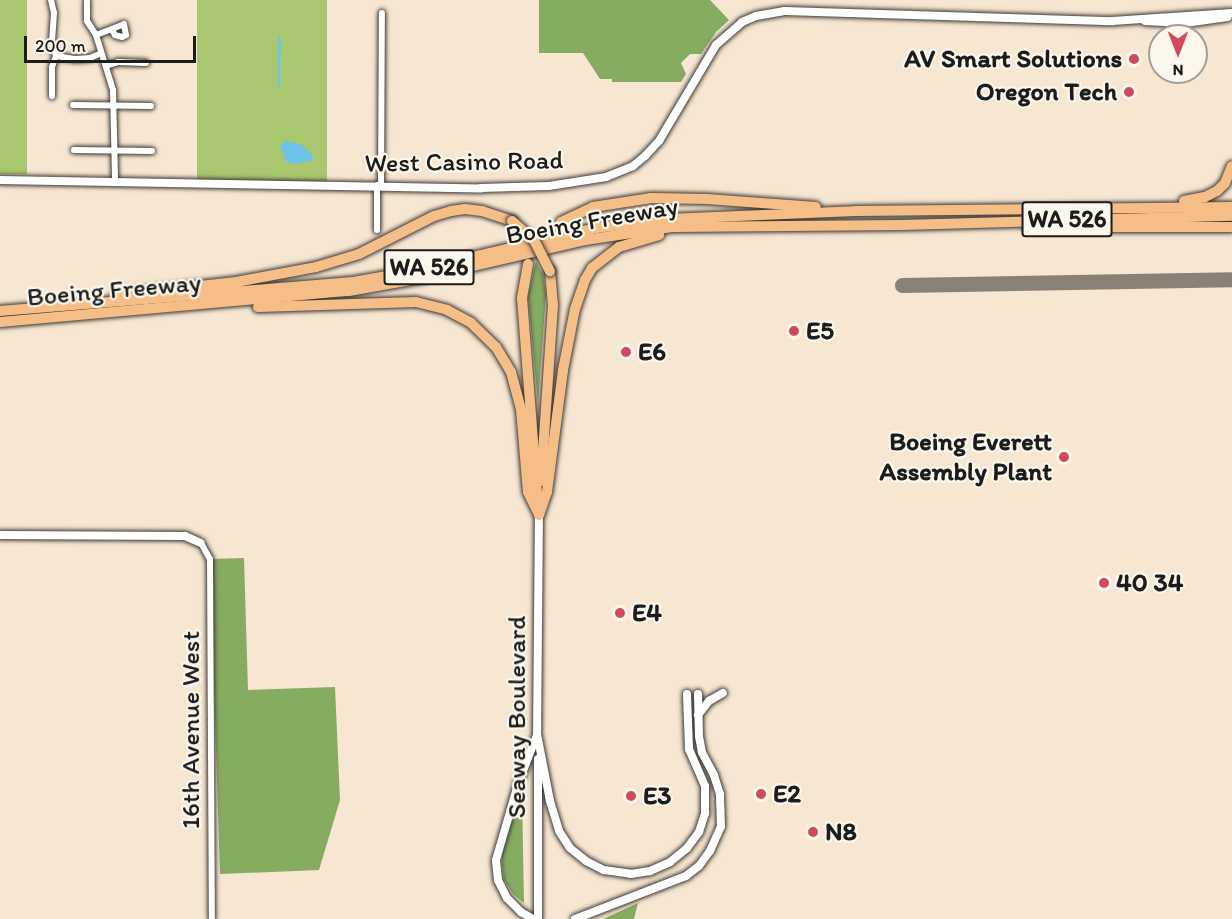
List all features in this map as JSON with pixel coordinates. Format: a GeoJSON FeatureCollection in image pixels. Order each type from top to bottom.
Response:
{"type":"FeatureCollection","features":[{"type":"Feature","properties":{"kind":"highway"},"geometry":{"type":"LineString","coordinates":[[1082,206],[1196,200],[1216,191],[1225,183],[1232,166]]}},
{"type":"Feature","properties":{"kind":"highway"},"geometry":{"type":"LineString","coordinates":[[561,222],[593,207],[651,198],[762,202],[855,211]]}},
{"type":"Feature","properties":{"kind":"highway","name":"Boeing Freeway"},"geometry":{"type":"LineString","coordinates":[[0,309],[353,282],[623,224],[715,216],[1082,206],[1232,207]]}},
{"type":"Feature","properties":{"kind":"highway"},"geometry":{"type":"LineString","coordinates":[[0,309],[282,275],[340,260],[434,216],[465,209],[496,214],[512,221],[534,240],[550,271],[553,305],[539,514]]}},
{"type":"Feature","properties":{"kind":"highway","name":"Boeing Freeway"},"geometry":{"type":"LineString","coordinates":[[0,322],[360,290],[614,234],[699,225],[740,227],[902,225],[1232,216]]}},
{"type":"Feature","properties":{"kind":"highway"},"geometry":{"type":"LineString","coordinates":[[902,225],[1232,227]]}},
{"type":"Feature","properties":{"kind":"highway"},"geometry":{"type":"LineString","coordinates":[[539,514],[547,492],[554,424],[575,309],[585,280],[592,268],[619,248],[646,237],[740,227]]}},
{"type":"Feature","properties":{"kind":"highway"},"geometry":{"type":"LineString","coordinates":[[528,264],[522,298],[539,514]]}},
{"type":"Feature","properties":{"kind":"highway"},"geometry":{"type":"LineString","coordinates":[[159,309],[417,303],[432,304],[459,315],[490,339],[511,372],[521,409],[528,492],[539,514]]}},
{"type":"Feature","properties":{"kind":"street"},"geometry":{"type":"LineString","coordinates":[[51,0],[54,13],[52,45],[56,56],[52,67],[52,96]]}},
{"type":"Feature","properties":{"kind":"street"},"geometry":{"type":"LineString","coordinates":[[87,0],[87,21],[96,35],[113,90],[114,181]]}},
{"type":"Feature","properties":{"kind":"street","name":"West Casino Road"},"geometry":{"type":"LineString","coordinates":[[0,180],[537,187],[588,180],[619,173],[633,166],[658,141],[716,45],[742,22],[771,12],[1112,21],[1232,14]]}},
{"type":"Feature","properties":{"kind":"street"},"geometry":{"type":"LineString","coordinates":[[377,230],[382,13]]}},
{"type":"Feature","properties":{"kind":"street"},"geometry":{"type":"LineString","coordinates":[[96,35],[112,30]]}},
{"type":"Feature","properties":{"kind":"street"},"geometry":{"type":"LineString","coordinates":[[56,56],[76,59],[101,54]]}},
{"type":"Feature","properties":{"kind":"street"},"geometry":{"type":"LineString","coordinates":[[106,66],[118,62],[146,63]]}},
{"type":"Feature","properties":{"kind":"street"},"geometry":{"type":"LineString","coordinates":[[73,105],[151,106]]}},
{"type":"Feature","properties":{"kind":"street"},"geometry":{"type":"LineString","coordinates":[[74,150],[152,151]]}},
{"type":"Feature","properties":{"kind":"street","name":"Seaway Boulevard"},"geometry":{"type":"LineString","coordinates":[[538,919],[539,514]]}},
{"type":"Feature","properties":{"kind":"street"},"geometry":{"type":"LineString","coordinates":[[0,534],[185,536],[201,543]]}},
{"type":"Feature","properties":{"kind":"street","name":"16th Avenue West"},"geometry":{"type":"LineString","coordinates":[[201,543],[210,559],[212,919]]}},
{"type":"Feature","properties":{"kind":"street"},"geometry":{"type":"LineString","coordinates":[[698,715],[709,701],[723,693]]}},
{"type":"Feature","properties":{"kind":"street"},"geometry":{"type":"LineString","coordinates":[[537,734],[544,776],[556,821],[570,848],[586,861],[604,870],[631,874],[650,871],[670,861],[687,848],[699,831],[705,813],[705,786],[689,749],[687,694]]}},
{"type":"Feature","properties":{"kind":"street"},"geometry":{"type":"LineString","coordinates":[[575,919],[686,876],[699,866],[710,852],[721,826],[720,794],[714,775],[702,752],[698,694]]}},
{"type":"Feature","properties":{"kind":"street"},"geometry":{"type":"LineString","coordinates":[[533,919],[521,912],[507,898],[498,880],[496,860],[519,781],[537,734]]}},
{"type":"Feature","properties":{"kind":"green space"},"geometry":{"type":"Polygon","coordinates":[[[0,0],[27,0],[27,174],[0,174],[0,0]]]}},
{"type":"Feature","properties":{"kind":"green space"},"geometry":{"type":"Polygon","coordinates":[[[197,0],[327,0],[327,182],[197,182],[197,0]]]}},
{"type":"Feature","properties":{"kind":"green space"},"geometry":{"type":"Polygon","coordinates":[[[539,0],[710,0],[729,20],[716,32],[701,54],[690,54],[681,63],[686,74],[681,82],[612,82],[612,79],[600,79],[583,53],[539,53],[539,0]]]}},
{"type":"Feature","properties":{"kind":"green space"},"geometry":{"type":"Polygon","coordinates":[[[536,261],[543,275],[546,294],[538,403],[528,296],[536,261]]]}},
{"type":"Feature","properties":{"kind":"green space"},"geometry":{"type":"Polygon","coordinates":[[[244,558],[248,690],[335,687],[340,800],[319,870],[220,874],[210,559],[244,558]]]}},
{"type":"Feature","properties":{"kind":"green space"},"geometry":{"type":"Polygon","coordinates":[[[522,794],[524,903],[513,894],[504,880],[502,866],[502,849],[522,794]]]}},
{"type":"Feature","properties":{"kind":"green space"},"geometry":{"type":"Polygon","coordinates":[[[638,903],[634,919],[603,919],[638,903]]]}},
{"type":"Feature","properties":{"kind":"water"},"geometry":{"type":"Polygon","coordinates":[[[278,34],[281,40],[280,90],[278,88],[278,34]]]}},
{"type":"Feature","properties":{"kind":"water"},"geometry":{"type":"Polygon","coordinates":[[[286,141],[302,145],[312,155],[313,160],[297,164],[286,162],[280,145],[286,141]]]}},
{"type":"Feature","properties":{"kind":"taxiway"},"geometry":{"type":"LineString","coordinates":[[902,285],[1232,279]]}},
{"type":"Feature","properties":{"kind":"tunnel"},"geometry":{"type":"LineString","coordinates":[[538,245],[561,222]]}},
{"type":"Feature","properties":{"kind":"place","name":"AV Smart Solutions"},"geometry":{"type":"Point","coordinates":[1134,59]}},
{"type":"Feature","properties":{"kind":"place","name":"Oregon Tech"},"geometry":{"type":"Point","coordinates":[1129,92]}},
{"type":"Feature","properties":{"kind":"place","name":"E5"},"geometry":{"type":"Point","coordinates":[794,331]}},
{"type":"Feature","properties":{"kind":"place","name":"E6"},"geometry":{"type":"Point","coordinates":[626,352]}},
{"type":"Feature","properties":{"kind":"place","name":"Boeing Everett Assembly Plant"},"geometry":{"type":"Point","coordinates":[1064,457]}},
{"type":"Feature","properties":{"kind":"place","name":"40 34"},"geometry":{"type":"Point","coordinates":[1104,583]}},
{"type":"Feature","properties":{"kind":"place","name":"E4"},"geometry":{"type":"Point","coordinates":[620,613]}},
{"type":"Feature","properties":{"kind":"place","name":"E2"},"geometry":{"type":"Point","coordinates":[761,794]}},
{"type":"Feature","properties":{"kind":"place","name":"E3"},"geometry":{"type":"Point","coordinates":[631,796]}},
{"type":"Feature","properties":{"kind":"place","name":"N8"},"geometry":{"type":"Point","coordinates":[813,832]}}]}
